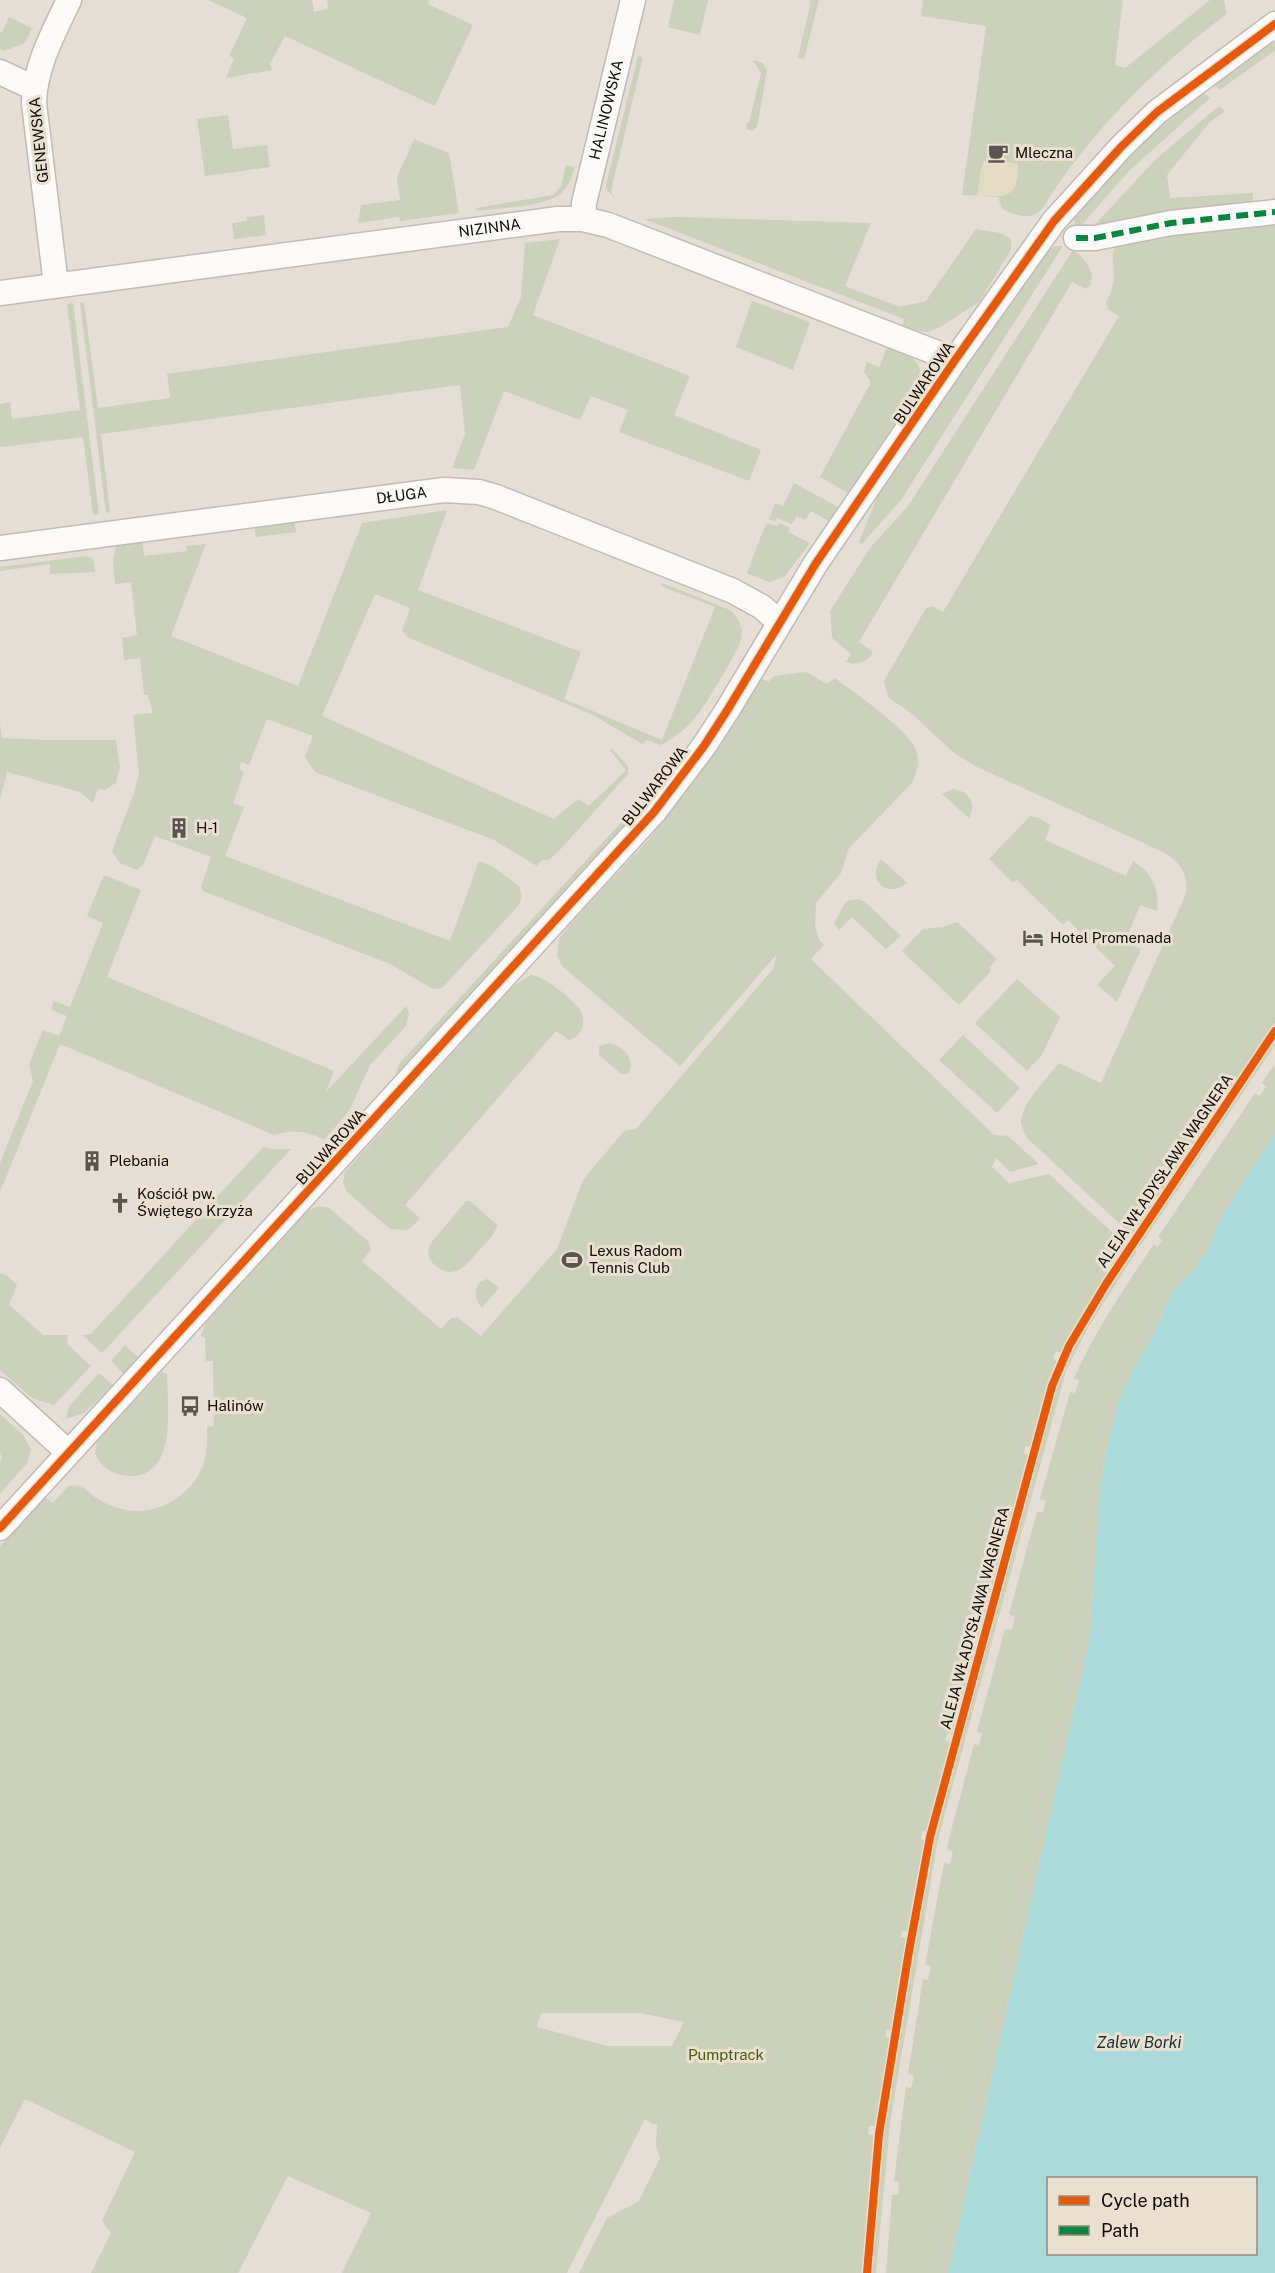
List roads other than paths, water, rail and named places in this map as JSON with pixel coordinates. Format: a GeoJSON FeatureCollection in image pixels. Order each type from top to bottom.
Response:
{"type":"FeatureCollection","features":[{"type":"Feature","properties":{"kind":"street","name":"GENEWSKA"},"geometry":{"type":"LineString","coordinates":[[56,285],[34,88],[43,56],[69,0]]}},
{"type":"Feature","properties":{"kind":"street","name":"HALINOWSKA"},"geometry":{"type":"LineString","coordinates":[[583,219],[584,203],[633,0]]}},
{"type":"Feature","properties":{"kind":"street","name":"BULWAROWA"},"geometry":{"type":"LineString","coordinates":[[0,1528],[654,812],[704,746],[816,563],[1037,243],[1081,189],[1166,105],[1275,24]]}},
{"type":"Feature","properties":{"kind":"street"},"geometry":{"type":"LineString","coordinates":[[0,72],[34,88]]}},
{"type":"Feature","properties":{"kind":"street"},"geometry":{"type":"LineString","coordinates":[[1076,238],[1095,238],[1171,223],[1275,212]]}},
{"type":"Feature","properties":{"kind":"street","name":"NIZINNA"},"geometry":{"type":"LineString","coordinates":[[0,293],[558,219],[583,219],[618,229],[956,360]]}},
{"type":"Feature","properties":{"kind":"street","name":"DŁUGA"},"geometry":{"type":"LineString","coordinates":[[0,548],[421,492],[459,490],[496,497],[733,591],[762,607],[779,622]]}},
{"type":"Feature","properties":{"kind":"street"},"geometry":{"type":"LineString","coordinates":[[0,1390],[68,1452]]}},
{"type":"Feature","properties":{"kind":"water","name":"Zalew Borki"},"geometry":{"type":"Polygon","coordinates":[[[1275,1132],[1275,2273],[948,2273],[1090,1636],[1099,1498],[1106,1451],[1118,1402],[1157,1327],[1173,1290],[1193,1270],[1208,1250],[1220,1219],[1275,1132]]]}},
{"type":"Feature","properties":{"kind":"place","name":"Mleczna"},"geometry":{"type":"Point","coordinates":[998,153]}},
{"type":"Feature","properties":{"kind":"place","name":"H-1"},"geometry":{"type":"Point","coordinates":[179,828]}},
{"type":"Feature","properties":{"kind":"place","name":"Hotel Promenada"},"geometry":{"type":"Point","coordinates":[1033,938]}},
{"type":"Feature","properties":{"kind":"place","name":"Plebania"},"geometry":{"type":"Point","coordinates":[92,1161]}},
{"type":"Feature","properties":{"kind":"place","name":"Kościół pw. Świętego Krzyża"},"geometry":{"type":"Point","coordinates":[120,1203]}},
{"type":"Feature","properties":{"kind":"place","name":"Lexus Radom Tennis Club"},"geometry":{"type":"Point","coordinates":[572,1260]}},
{"type":"Feature","properties":{"kind":"place","name":"Halinów"},"geometry":{"type":"Point","coordinates":[190,1406]}},
{"type":"Feature","properties":{"kind":"park label","name":"Pumptrack"},"geometry":{"type":"Point","coordinates":[726,2055]}}]}
